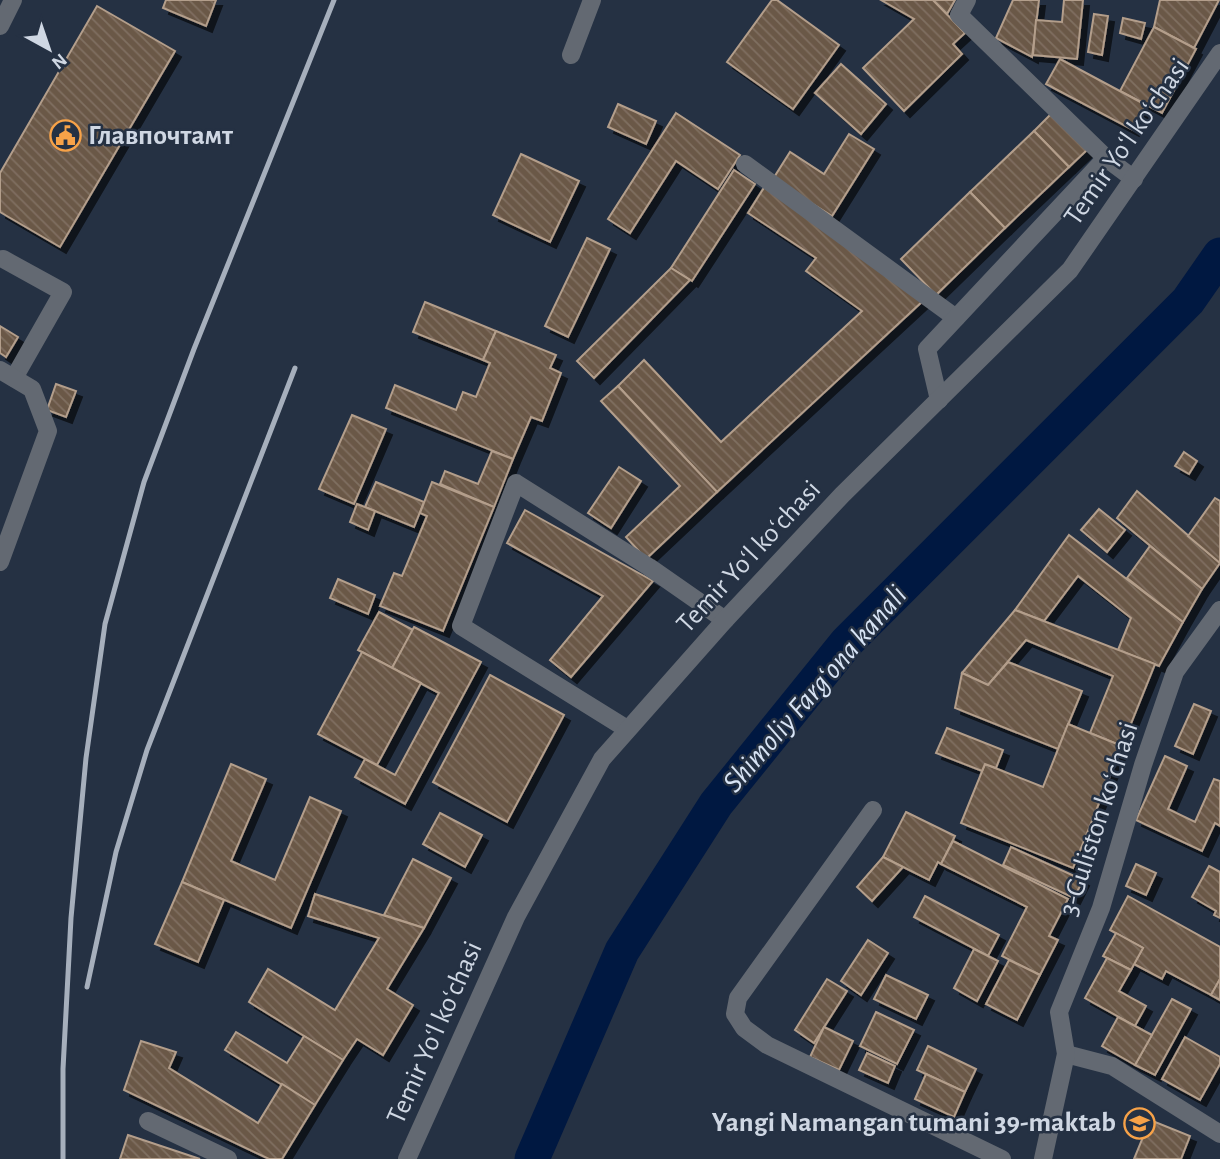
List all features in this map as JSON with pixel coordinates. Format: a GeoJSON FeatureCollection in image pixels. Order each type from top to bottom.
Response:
{"type":"FeatureCollection","features":[{"type":"Feature","properties":{"kind":"street"},"geometry":{"type":"LineString","coordinates":[[0,26],[13,0]]}},
{"type":"Feature","properties":{"kind":"street"},"geometry":{"type":"LineString","coordinates":[[571,55],[593,0]]}},
{"type":"Feature","properties":{"kind":"street"},"geometry":{"type":"LineString","coordinates":[[967,0],[959,15],[1105,158],[1133,179]]}},
{"type":"Feature","properties":{"kind":"street","name":"Temir Yoʻl koʻchasi"},"geometry":{"type":"LineString","coordinates":[[407,1159],[516,917],[602,759],[725,620],[842,495],[1070,270],[1220,53]]}},
{"type":"Feature","properties":{"kind":"street"},"geometry":{"type":"LineString","coordinates":[[939,400],[927,349],[1105,158]]}},
{"type":"Feature","properties":{"kind":"street"},"geometry":{"type":"LineString","coordinates":[[745,164],[956,318]]}},
{"type":"Feature","properties":{"kind":"street"},"geometry":{"type":"LineString","coordinates":[[0,562],[48,431],[32,389],[7,374],[63,292],[3,259]]}},
{"type":"Feature","properties":{"kind":"street"},"geometry":{"type":"LineString","coordinates":[[627,729],[461,626],[516,483],[649,567],[725,620]]}},
{"type":"Feature","properties":{"kind":"street","name":"3-Guliston koʻchasi"},"geometry":{"type":"LineString","coordinates":[[1066,1054],[1059,1012],[1101,908],[1175,672],[1220,610]]}},
{"type":"Feature","properties":{"kind":"street"},"geometry":{"type":"LineString","coordinates":[[873,810],[738,998],[735,1014],[744,1028],[767,1045],[1002,1159]]}},
{"type":"Feature","properties":{"kind":"street"},"geometry":{"type":"LineString","coordinates":[[1043,1159],[1066,1054],[1112,1066],[1220,1134]]}},
{"type":"Feature","properties":{"kind":"street"},"geometry":{"type":"LineString","coordinates":[[148,1121],[228,1159]]}},
{"type":"Feature","properties":{"kind":"building"},"geometry":{"type":"Polygon","coordinates":[[[166,0],[216,0],[206,26],[163,8],[166,0]]]}},
{"type":"Feature","properties":{"kind":"building"},"geometry":{"type":"Polygon","coordinates":[[[772,0],[777,0],[839,45],[793,109],[727,62],[772,0]]]}},
{"type":"Feature","properties":{"kind":"building"},"geometry":{"type":"Polygon","coordinates":[[[881,0],[933,0],[965,33],[953,44],[962,54],[904,111],[863,68],[914,19],[881,0]]]}},
{"type":"Feature","properties":{"kind":"building"},"geometry":{"type":"Polygon","coordinates":[[[933,0],[955,0],[947,14],[933,0]]]}},
{"type":"Feature","properties":{"kind":"building"},"geometry":{"type":"Polygon","coordinates":[[[1013,0],[1039,0],[1032,57],[996,38],[1013,0]]]}},
{"type":"Feature","properties":{"kind":"building"},"geometry":{"type":"Polygon","coordinates":[[[1064,0],[1083,0],[1077,59],[1033,55],[1036,20],[1062,22],[1064,0]]]}},
{"type":"Feature","properties":{"kind":"building"},"geometry":{"type":"Polygon","coordinates":[[[1160,0],[1219,0],[1194,48],[1154,27],[1160,0]]]}},
{"type":"Feature","properties":{"kind":"building"},"geometry":{"type":"Polygon","coordinates":[[[97,6],[175,51],[60,247],[0,212],[0,173],[97,6]]]}},
{"type":"Feature","properties":{"kind":"building"},"geometry":{"type":"Polygon","coordinates":[[[1094,14],[1108,16],[1102,55],[1088,52],[1094,14]]]}},
{"type":"Feature","properties":{"kind":"building"},"geometry":{"type":"Polygon","coordinates":[[[1123,18],[1145,23],[1141,39],[1120,33],[1123,18]]]}},
{"type":"Feature","properties":{"kind":"building"},"geometry":{"type":"Polygon","coordinates":[[[1154,27],[1196,49],[1162,113],[1120,91],[1154,27]]]}},
{"type":"Feature","properties":{"kind":"building"},"geometry":{"type":"Polygon","coordinates":[[[1060,59],[1146,105],[1133,130],[1046,84],[1060,59]]]}},
{"type":"Feature","properties":{"kind":"building"},"geometry":{"type":"Polygon","coordinates":[[[841,64],[886,104],[861,134],[815,93],[841,64]]]}},
{"type":"Feature","properties":{"kind":"building"},"geometry":{"type":"Polygon","coordinates":[[[618,104],[656,121],[646,144],[608,127],[618,104]]]}},
{"type":"Feature","properties":{"kind":"building"},"geometry":{"type":"Polygon","coordinates":[[[676,113],[740,155],[718,189],[676,161],[630,233],[608,219],[676,113]]]}},
{"type":"Feature","properties":{"kind":"building"},"geometry":{"type":"Polygon","coordinates":[[[1052,113],[1087,150],[1069,167],[1034,131],[1052,113]]]}},
{"type":"Feature","properties":{"kind":"building"},"geometry":{"type":"Polygon","coordinates":[[[1034,131],[1069,167],[1005,228],[970,192],[1034,131]]]}},
{"type":"Feature","properties":{"kind":"building"},"geometry":{"type":"Polygon","coordinates":[[[849,134],[874,149],[832,216],[773,179],[790,152],[824,174],[849,134]]]}},
{"type":"Feature","properties":{"kind":"building"},"geometry":{"type":"Polygon","coordinates":[[[521,154],[579,181],[550,242],[493,215],[521,154]]]}},
{"type":"Feature","properties":{"kind":"building"},"geometry":{"type":"Polygon","coordinates":[[[734,170],[755,184],[692,281],[671,268],[734,170]]]}},
{"type":"Feature","properties":{"kind":"building"},"geometry":{"type":"Polygon","coordinates":[[[767,183],[925,299],[717,492],[618,386],[644,360],[721,442],[862,311],[806,271],[816,258],[748,213],[767,183]]]}},
{"type":"Feature","properties":{"kind":"building"},"geometry":{"type":"Polygon","coordinates":[[[970,192],[1005,228],[936,295],[901,259],[970,192]]]}},
{"type":"Feature","properties":{"kind":"building"},"geometry":{"type":"Polygon","coordinates":[[[587,238],[610,249],[568,337],[545,326],[587,238]]]}},
{"type":"Feature","properties":{"kind":"building"},"geometry":{"type":"Polygon","coordinates":[[[671,268],[690,280],[594,378],[577,361],[671,268]]]}},
{"type":"Feature","properties":{"kind":"building"},"geometry":{"type":"Polygon","coordinates":[[[425,302],[496,331],[483,360],[413,332],[425,302]]]}},
{"type":"Feature","properties":{"kind":"building"},"geometry":{"type":"Polygon","coordinates":[[[0,326],[18,337],[6,357],[0,353],[0,326]]]}},
{"type":"Feature","properties":{"kind":"building"},"geometry":{"type":"Polygon","coordinates":[[[496,331],[556,355],[550,368],[561,373],[542,421],[531,417],[513,459],[386,408],[395,385],[456,410],[463,392],[476,397],[490,363],[483,360],[496,331]]]}},
{"type":"Feature","properties":{"kind":"building"},"geometry":{"type":"Polygon","coordinates":[[[56,384],[76,391],[66,417],[47,410],[56,384]]]}},
{"type":"Feature","properties":{"kind":"building"},"geometry":{"type":"Polygon","coordinates":[[[618,386],[717,492],[646,559],[626,537],[680,486],[601,401],[618,386]]]}},
{"type":"Feature","properties":{"kind":"building"},"geometry":{"type":"Polygon","coordinates":[[[352,415],[386,429],[354,504],[319,489],[352,415]]]}},
{"type":"Feature","properties":{"kind":"building"},"geometry":{"type":"Polygon","coordinates":[[[492,451],[513,459],[494,507],[440,484],[445,471],[478,484],[492,451]]]}},
{"type":"Feature","properties":{"kind":"building"},"geometry":{"type":"Polygon","coordinates":[[[1184,452],[1197,461],[1189,474],[1175,466],[1184,452]]]}},
{"type":"Feature","properties":{"kind":"building"},"geometry":{"type":"Polygon","coordinates":[[[619,467],[641,481],[611,528],[588,513],[619,467]]]}},
{"type":"Feature","properties":{"kind":"building"},"geometry":{"type":"Polygon","coordinates":[[[376,482],[424,502],[414,527],[365,507],[376,482]]]}},
{"type":"Feature","properties":{"kind":"building"},"geometry":{"type":"Polygon","coordinates":[[[432,482],[494,507],[443,631],[380,606],[394,573],[402,576],[427,516],[420,513],[432,482]]]}},
{"type":"Feature","properties":{"kind":"building"},"geometry":{"type":"Polygon","coordinates":[[[1137,491],[1220,563],[1202,589],[1117,518],[1137,491]]]}},
{"type":"Feature","properties":{"kind":"building"},"geometry":{"type":"Polygon","coordinates":[[[1215,498],[1220,501],[1220,563],[1188,536],[1215,498]]]}},
{"type":"Feature","properties":{"kind":"building"},"geometry":{"type":"Polygon","coordinates":[[[357,504],[375,511],[368,530],[350,522],[357,504]]]}},
{"type":"Feature","properties":{"kind":"building"},"geometry":{"type":"Polygon","coordinates":[[[1099,509],[1125,530],[1107,552],[1081,530],[1099,509]]]}},
{"type":"Feature","properties":{"kind":"building"},"geometry":{"type":"Polygon","coordinates":[[[525,510],[653,581],[571,677],[550,660],[603,596],[507,543],[525,510]]]}},
{"type":"Feature","properties":{"kind":"building"},"geometry":{"type":"Polygon","coordinates":[[[1069,535],[1183,622],[1159,666],[1118,650],[1131,618],[1078,576],[1044,621],[1015,610],[1069,535]]]}},
{"type":"Feature","properties":{"kind":"building"},"geometry":{"type":"Polygon","coordinates":[[[1150,546],[1202,589],[1183,622],[1127,578],[1150,546]]]}},
{"type":"Feature","properties":{"kind":"building"},"geometry":{"type":"Polygon","coordinates":[[[338,579],[375,595],[368,614],[330,598],[338,579]]]}},
{"type":"Feature","properties":{"kind":"building"},"geometry":{"type":"Polygon","coordinates":[[[1015,610],[1155,664],[1122,746],[1090,733],[1113,676],[1026,640],[988,685],[962,673],[1015,610]]]}},
{"type":"Feature","properties":{"kind":"building"},"geometry":{"type":"Polygon","coordinates":[[[379,612],[413,630],[392,668],[358,650],[379,612]]]}},
{"type":"Feature","properties":{"kind":"building"},"geometry":{"type":"Polygon","coordinates":[[[414,627],[481,662],[405,804],[355,777],[365,759],[395,775],[439,693],[392,668],[414,627]]]}},
{"type":"Feature","properties":{"kind":"building"},"geometry":{"type":"Polygon","coordinates":[[[362,652],[421,683],[377,765],[318,734],[362,652]]]}},
{"type":"Feature","properties":{"kind":"building"},"geometry":{"type":"Polygon","coordinates":[[[1008,662],[1082,691],[1058,749],[955,708],[962,673],[988,685],[1008,662]]]}},
{"type":"Feature","properties":{"kind":"building"},"geometry":{"type":"Polygon","coordinates":[[[490,675],[564,715],[507,822],[433,782],[490,675]]]}},
{"type":"Feature","properties":{"kind":"building"},"geometry":{"type":"Polygon","coordinates":[[[1194,704],[1211,711],[1193,754],[1175,746],[1194,704]]]}},
{"type":"Feature","properties":{"kind":"building"},"geometry":{"type":"Polygon","coordinates":[[[1068,724],[1122,746],[1073,868],[961,823],[985,764],[1043,787],[1068,724]]]}},
{"type":"Feature","properties":{"kind":"building"},"geometry":{"type":"Polygon","coordinates":[[[947,728],[1003,750],[996,768],[985,764],[982,771],[936,753],[947,728]]]}},
{"type":"Feature","properties":{"kind":"building"},"geometry":{"type":"Polygon","coordinates":[[[1165,756],[1187,766],[1168,809],[1195,822],[1214,779],[1220,781],[1220,826],[1215,823],[1202,851],[1136,820],[1165,756]]]}},
{"type":"Feature","properties":{"kind":"building"},"geometry":{"type":"Polygon","coordinates":[[[231,764],[266,779],[231,861],[275,880],[310,797],[341,811],[291,928],[182,882],[231,764]]]}},
{"type":"Feature","properties":{"kind":"building"},"geometry":{"type":"Polygon","coordinates":[[[906,812],[955,836],[941,864],[938,862],[929,880],[883,857],[906,812]]]}},
{"type":"Feature","properties":{"kind":"building"},"geometry":{"type":"Polygon","coordinates":[[[440,813],[482,835],[465,867],[423,844],[440,813]]]}},
{"type":"Feature","properties":{"kind":"building"},"geometry":{"type":"Polygon","coordinates":[[[953,841],[1068,899],[1049,936],[1058,940],[1040,975],[1002,956],[1027,907],[941,864],[953,841]]]}},
{"type":"Feature","properties":{"kind":"building"},"geometry":{"type":"Polygon","coordinates":[[[1011,847],[1083,880],[1074,898],[1003,865],[1011,847]]]}},
{"type":"Feature","properties":{"kind":"building"},"geometry":{"type":"Polygon","coordinates":[[[883,857],[903,867],[872,901],[857,887],[883,857]]]}},
{"type":"Feature","properties":{"kind":"building"},"geometry":{"type":"Polygon","coordinates":[[[413,859],[451,878],[424,928],[384,915],[413,859]]]}},
{"type":"Feature","properties":{"kind":"building"},"geometry":{"type":"Polygon","coordinates":[[[1136,864],[1156,873],[1146,895],[1126,886],[1136,864]]]}},
{"type":"Feature","properties":{"kind":"building"},"geometry":{"type":"Polygon","coordinates":[[[1209,866],[1220,872],[1220,918],[1214,915],[1216,911],[1192,897],[1209,866]]]}},
{"type":"Feature","properties":{"kind":"building"},"geometry":{"type":"Polygon","coordinates":[[[182,882],[224,900],[198,962],[155,944],[182,882]]]}},
{"type":"Feature","properties":{"kind":"building"},"geometry":{"type":"Polygon","coordinates":[[[315,894],[424,928],[387,989],[413,1005],[383,1055],[357,1039],[343,1060],[249,1002],[268,969],[335,1010],[379,938],[308,916],[315,894]]]}},
{"type":"Feature","properties":{"kind":"building"},"geometry":{"type":"Polygon","coordinates":[[[925,896],[999,935],[988,956],[914,917],[925,896]]]}},
{"type":"Feature","properties":{"kind":"building"},"geometry":{"type":"Polygon","coordinates":[[[1128,896],[1220,947],[1220,979],[1211,995],[1166,971],[1162,979],[1134,964],[1143,948],[1110,930],[1128,896]]]}},
{"type":"Feature","properties":{"kind":"building"},"geometry":{"type":"Polygon","coordinates":[[[1116,933],[1143,948],[1131,970],[1103,956],[1116,933]]]}},
{"type":"Feature","properties":{"kind":"building"},"geometry":{"type":"Polygon","coordinates":[[[868,940],[888,953],[861,995],[841,981],[868,940]]]}},
{"type":"Feature","properties":{"kind":"building"},"geometry":{"type":"Polygon","coordinates":[[[974,949],[998,961],[977,1001],[954,988],[974,949]]]}},
{"type":"Feature","properties":{"kind":"building"},"geometry":{"type":"Polygon","coordinates":[[[1107,958],[1131,970],[1119,991],[1146,1006],[1135,1026],[1085,998],[1107,958]]]}},
{"type":"Feature","properties":{"kind":"building"},"geometry":{"type":"Polygon","coordinates":[[[1009,960],[1040,975],[1017,1020],[986,1004],[1009,960]]]}},
{"type":"Feature","properties":{"kind":"building"},"geometry":{"type":"Polygon","coordinates":[[[886,975],[928,995],[916,1019],[874,999],[886,975]]]}},
{"type":"Feature","properties":{"kind":"building"},"geometry":{"type":"Polygon","coordinates":[[[827,979],[847,991],[814,1043],[795,1030],[827,979]]]}},
{"type":"Feature","properties":{"kind":"building"},"geometry":{"type":"Polygon","coordinates":[[[1220,979],[1220,1000],[1211,995],[1220,979]]]}},
{"type":"Feature","properties":{"kind":"building"},"geometry":{"type":"Polygon","coordinates":[[[1172,999],[1191,1009],[1155,1075],[1135,1065],[1172,999]]]}},
{"type":"Feature","properties":{"kind":"building"},"geometry":{"type":"Polygon","coordinates":[[[876,1012],[914,1030],[897,1064],[860,1046],[876,1012]]]}},
{"type":"Feature","properties":{"kind":"building"},"geometry":{"type":"Polygon","coordinates":[[[1118,1017],[1152,1035],[1135,1065],[1102,1046],[1118,1017]]]}},
{"type":"Feature","properties":{"kind":"building"},"geometry":{"type":"Polygon","coordinates":[[[824,1027],[853,1041],[839,1070],[810,1057],[824,1027]]]}},
{"type":"Feature","properties":{"kind":"building"},"geometry":{"type":"Polygon","coordinates":[[[236,1032],[287,1063],[304,1036],[343,1060],[315,1105],[225,1050],[236,1032]]]}},
{"type":"Feature","properties":{"kind":"building"},"geometry":{"type":"Polygon","coordinates":[[[1185,1037],[1220,1057],[1220,1064],[1200,1100],[1162,1079],[1185,1037]]]}},
{"type":"Feature","properties":{"kind":"building"},"geometry":{"type":"Polygon","coordinates":[[[141,1041],[176,1052],[169,1068],[258,1123],[282,1084],[315,1105],[282,1159],[269,1159],[124,1090],[141,1041]]]}},
{"type":"Feature","properties":{"kind":"building"},"geometry":{"type":"Polygon","coordinates":[[[928,1046],[976,1069],[965,1092],[917,1070],[928,1046]]]}},
{"type":"Feature","properties":{"kind":"building"},"geometry":{"type":"Polygon","coordinates":[[[867,1053],[895,1066],[888,1083],[859,1070],[867,1053]]]}},
{"type":"Feature","properties":{"kind":"building"},"geometry":{"type":"Polygon","coordinates":[[[926,1074],[965,1092],[954,1117],[915,1099],[926,1074]]]}},
{"type":"Feature","properties":{"kind":"building"},"geometry":{"type":"Polygon","coordinates":[[[1150,1120],[1190,1136],[1181,1159],[1134,1159],[1150,1120]]]}},
{"type":"Feature","properties":{"kind":"building"},"geometry":{"type":"Polygon","coordinates":[[[128,1135],[200,1159],[120,1159],[128,1135]]]}},
{"type":"Feature","properties":{"kind":"waterway","name":"Shimoliy Fargʻona kanali"},"geometry":{"type":"LineString","coordinates":[[532,1159],[622,951],[716,804],[847,642],[1188,301],[1220,255]]}},
{"type":"Feature","properties":{"kind":"railway"},"geometry":{"type":"LineString","coordinates":[[63,1159],[63,1069],[71,918],[86,758],[105,624],[144,482],[194,349],[334,0]]}},
{"type":"Feature","properties":{"kind":"railway"},"geometry":{"type":"LineString","coordinates":[[87,987],[116,852],[147,750],[295,368]]}},
{"type":"Feature","properties":{"kind":"place","name":"Главпочтамт"},"geometry":{"type":"Point","coordinates":[65,136]}},
{"type":"Feature","properties":{"kind":"place","name":"Yangi Namangan tumani 39-maktab"},"geometry":{"type":"Point","coordinates":[1139,1123]}}]}
